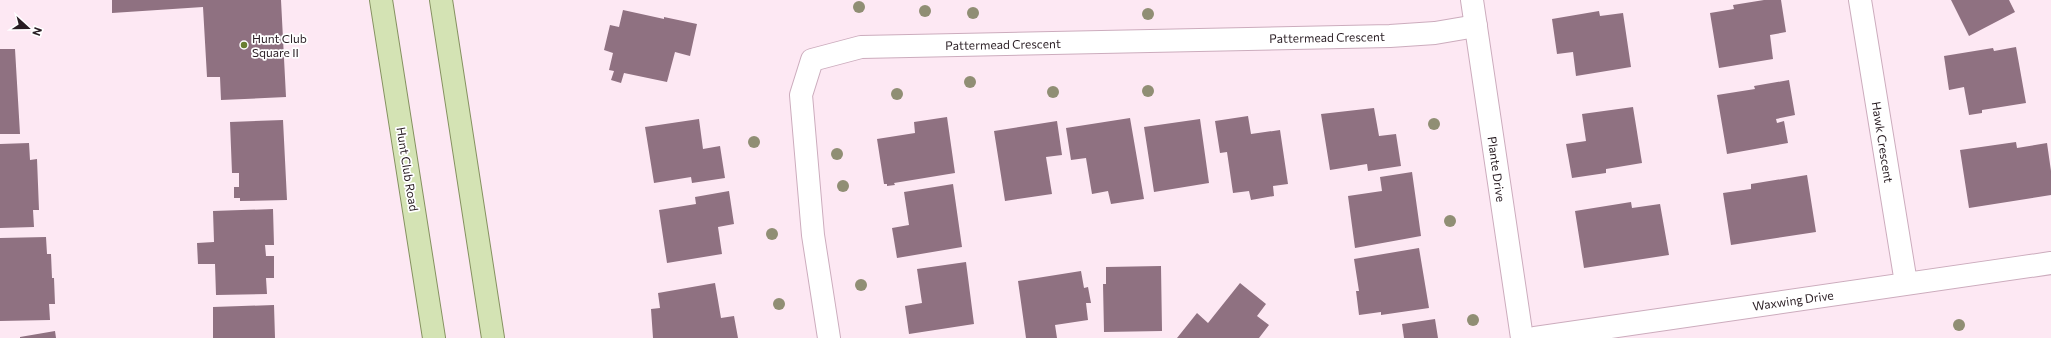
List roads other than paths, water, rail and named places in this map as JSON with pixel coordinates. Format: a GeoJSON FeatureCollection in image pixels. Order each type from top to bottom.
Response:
{"type":"FeatureCollection","features":[{"type":"Feature","properties":{"kind":"main road","name":"Hunt Club Road"},"geometry":{"type":"LineString","coordinates":[[381,0],[434,338]]}},
{"type":"Feature","properties":{"kind":"main road"},"geometry":{"type":"LineString","coordinates":[[441,0],[493,338]]}},
{"type":"Feature","properties":{"kind":"street","name":"Plante Drive"},"geometry":{"type":"LineString","coordinates":[[1472,0],[1522,338]]}},
{"type":"Feature","properties":{"kind":"street","name":"Hawk Crescent"},"geometry":{"type":"LineString","coordinates":[[1860,0],[1906,283]]}},
{"type":"Feature","properties":{"kind":"street","name":"Pattermead Crescent"},"geometry":{"type":"LineString","coordinates":[[829,338],[813,235],[801,95],[812,60],[861,47],[1390,36],[1435,32],[1476,26]]}},
{"type":"Feature","properties":{"kind":"street","name":"Waxwing Drive"},"geometry":{"type":"LineString","coordinates":[[1535,338],[2051,263]]}},
{"type":"Feature","properties":{"kind":"place","name":"Hunt Club Square II"},"geometry":{"type":"Point","coordinates":[244,45]}}]}
